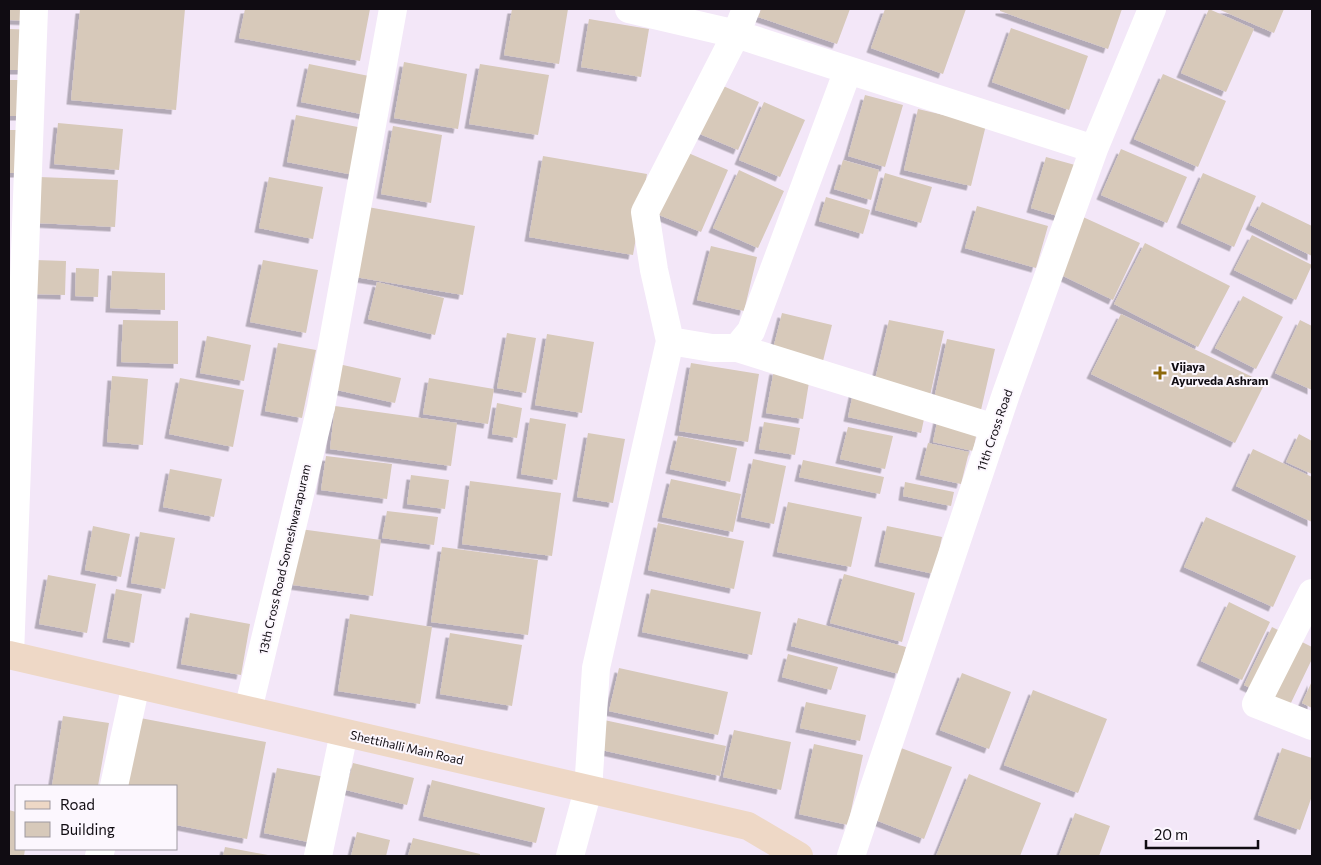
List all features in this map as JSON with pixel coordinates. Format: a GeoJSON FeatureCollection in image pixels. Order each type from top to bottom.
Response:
{"type":"FeatureCollection","features":[{"type":"Feature","properties":{"kind":"street"},"geometry":{"type":"LineString","coordinates":[[9,655],[34,9]]}},
{"type":"Feature","properties":{"kind":"street","name":"13th Cross Road Someshwarapuram"},"geometry":{"type":"LineString","coordinates":[[248,710],[321,407],[393,9]]}},
{"type":"Feature","properties":{"kind":"street"},"geometry":{"type":"LineString","coordinates":[[629,9],[736,34],[1094,148]]}},
{"type":"Feature","properties":{"kind":"street"},"geometry":{"type":"LineString","coordinates":[[570,856],[588,790],[596,668],[670,341],[654,270],[645,212],[736,34],[746,9]]}},
{"type":"Feature","properties":{"kind":"street","name":"11th Cross Road"},"geometry":{"type":"LineString","coordinates":[[851,856],[995,428],[1094,148],[1152,9]]}},
{"type":"Feature","properties":{"kind":"street"},"geometry":{"type":"LineString","coordinates":[[737,348],[751,331],[848,70]]}},
{"type":"Feature","properties":{"kind":"street"},"geometry":{"type":"LineString","coordinates":[[670,341],[712,348],[737,348],[995,428]]}},
{"type":"Feature","properties":{"kind":"street"},"geometry":{"type":"LineString","coordinates":[[1312,593],[1256,704],[1312,726]]}},
{"type":"Feature","properties":{"kind":"street","name":"Shettihalli Main Road"},"geometry":{"type":"LineString","coordinates":[[9,655],[748,826],[798,856]]}},
{"type":"Feature","properties":{"kind":"street"},"geometry":{"type":"LineString","coordinates":[[114,785],[136,684]]}},
{"type":"Feature","properties":{"kind":"street"},"geometry":{"type":"LineString","coordinates":[[318,856],[344,733]]}},
{"type":"Feature","properties":{"kind":"building"},"geometry":{"type":"Polygon","coordinates":[[[9,9],[35,9],[35,21],[9,20],[9,9]]]}},
{"type":"Feature","properties":{"kind":"building"},"geometry":{"type":"Polygon","coordinates":[[[80,9],[185,9],[176,110],[71,100],[80,9]]]}},
{"type":"Feature","properties":{"kind":"building"},"geometry":{"type":"Polygon","coordinates":[[[245,9],[370,9],[360,61],[239,38],[245,9]]]}},
{"type":"Feature","properties":{"kind":"building"},"geometry":{"type":"Polygon","coordinates":[[[512,9],[568,9],[559,64],[504,55],[512,9]]]}},
{"type":"Feature","properties":{"kind":"building"},"geometry":{"type":"Polygon","coordinates":[[[761,9],[850,9],[837,44],[758,17],[761,9]]]}},
{"type":"Feature","properties":{"kind":"building"},"geometry":{"type":"Polygon","coordinates":[[[885,9],[966,9],[943,74],[871,48],[885,9]]]}},
{"type":"Feature","properties":{"kind":"building"},"geometry":{"type":"Polygon","coordinates":[[[1000,9],[1122,9],[1108,49],[1000,11],[1000,9]]]}},
{"type":"Feature","properties":{"kind":"building"},"geometry":{"type":"Polygon","coordinates":[[[1209,9],[1254,29],[1226,92],[1181,73],[1209,9]]]}},
{"type":"Feature","properties":{"kind":"building"},"geometry":{"type":"Polygon","coordinates":[[[1218,9],[1284,9],[1274,33],[1218,9]]]}},
{"type":"Feature","properties":{"kind":"building"},"geometry":{"type":"Polygon","coordinates":[[[589,19],[649,29],[641,77],[581,67],[589,19]]]}},
{"type":"Feature","properties":{"kind":"building"},"geometry":{"type":"Polygon","coordinates":[[[1011,28],[1088,56],[1069,110],[992,82],[1011,28]]]}},
{"type":"Feature","properties":{"kind":"building"},"geometry":{"type":"Polygon","coordinates":[[[9,29],[38,30],[36,70],[9,70],[9,29]]]}},
{"type":"Feature","properties":{"kind":"building"},"geometry":{"type":"Polygon","coordinates":[[[404,62],[467,74],[458,129],[394,118],[404,62]]]}},
{"type":"Feature","properties":{"kind":"building"},"geometry":{"type":"Polygon","coordinates":[[[309,64],[384,79],[376,117],[301,102],[309,64]]]}},
{"type":"Feature","properties":{"kind":"building"},"geometry":{"type":"Polygon","coordinates":[[[480,64],[549,75],[538,135],[469,124],[480,64]]]}},
{"type":"Feature","properties":{"kind":"building"},"geometry":{"type":"Polygon","coordinates":[[[1163,74],[1226,101],[1198,167],[1134,139],[1163,74]]]}},
{"type":"Feature","properties":{"kind":"building"},"geometry":{"type":"Polygon","coordinates":[[[9,80],[27,80],[27,116],[9,116],[9,80]]]}},
{"type":"Feature","properties":{"kind":"building"},"geometry":{"type":"Polygon","coordinates":[[[721,85],[759,102],[738,150],[700,134],[721,85]]]}},
{"type":"Feature","properties":{"kind":"building"},"geometry":{"type":"Polygon","coordinates":[[[865,95],[903,105],[885,167],[848,156],[865,95]]]}},
{"type":"Feature","properties":{"kind":"building"},"geometry":{"type":"Polygon","coordinates":[[[764,102],[805,120],[780,177],[739,160],[764,102]]]}},
{"type":"Feature","properties":{"kind":"building"},"geometry":{"type":"Polygon","coordinates":[[[918,109],[986,125],[971,186],[904,170],[918,109]]]}},
{"type":"Feature","properties":{"kind":"building"},"geometry":{"type":"Polygon","coordinates":[[[296,115],[368,129],[359,176],[287,162],[296,115]]]}},
{"type":"Feature","properties":{"kind":"building"},"geometry":{"type":"Polygon","coordinates":[[[58,123],[123,129],[119,170],[54,164],[58,123]]]}},
{"type":"Feature","properties":{"kind":"building"},"geometry":{"type":"Polygon","coordinates":[[[393,126],[442,135],[431,203],[381,194],[393,126]]]}},
{"type":"Feature","properties":{"kind":"building"},"geometry":{"type":"Polygon","coordinates":[[[9,130],[35,130],[33,173],[9,173],[9,130]]]}},
{"type":"Feature","properties":{"kind":"building"},"geometry":{"type":"Polygon","coordinates":[[[1121,149],[1187,177],[1167,223],[1101,195],[1121,149]]]}},
{"type":"Feature","properties":{"kind":"building"},"geometry":{"type":"Polygon","coordinates":[[[686,152],[728,170],[701,232],[659,215],[686,152]]]}},
{"type":"Feature","properties":{"kind":"building"},"geometry":{"type":"Polygon","coordinates":[[[543,156],[647,174],[633,255],[529,237],[543,156]]]}},
{"type":"Feature","properties":{"kind":"building"},"geometry":{"type":"Polygon","coordinates":[[[1046,157],[1075,165],[1061,217],[1031,208],[1046,157]]]}},
{"type":"Feature","properties":{"kind":"building"},"geometry":{"type":"Polygon","coordinates":[[[843,160],[879,170],[871,200],[834,189],[843,160]]]}},
{"type":"Feature","properties":{"kind":"building"},"geometry":{"type":"Polygon","coordinates":[[[739,170],[784,191],[758,248],[713,228],[739,170]]]}},
{"type":"Feature","properties":{"kind":"building"},"geometry":{"type":"Polygon","coordinates":[[[885,173],[932,187],[921,223],[875,210],[885,173]]]}},
{"type":"Feature","properties":{"kind":"building"},"geometry":{"type":"Polygon","coordinates":[[[1203,173],[1256,196],[1234,247],[1181,223],[1203,173]]]}},
{"type":"Feature","properties":{"kind":"building"},"geometry":{"type":"Polygon","coordinates":[[[39,177],[118,180],[115,227],[37,223],[39,177]]]}},
{"type":"Feature","properties":{"kind":"building"},"geometry":{"type":"Polygon","coordinates":[[[269,177],[323,187],[313,239],[259,228],[269,177]]]}},
{"type":"Feature","properties":{"kind":"building"},"geometry":{"type":"Polygon","coordinates":[[[826,197],[870,210],[863,234],[819,221],[826,197]]]}},
{"type":"Feature","properties":{"kind":"building"},"geometry":{"type":"Polygon","coordinates":[[[1262,202],[1312,226],[1312,256],[1250,225],[1262,202]]]}},
{"type":"Feature","properties":{"kind":"building"},"geometry":{"type":"Polygon","coordinates":[[[362,206],[475,226],[463,295],[349,276],[362,206]]]}},
{"type":"Feature","properties":{"kind":"building"},"geometry":{"type":"Polygon","coordinates":[[[977,206],[1048,226],[1036,268],[965,248],[977,206]]]}},
{"type":"Feature","properties":{"kind":"building"},"geometry":{"type":"Polygon","coordinates":[[[1083,217],[1140,243],[1113,300],[1057,273],[1083,217]]]}},
{"type":"Feature","properties":{"kind":"building"},"geometry":{"type":"Polygon","coordinates":[[[1252,235],[1312,265],[1296,300],[1234,270],[1252,235]]]}},
{"type":"Feature","properties":{"kind":"building"},"geometry":{"type":"Polygon","coordinates":[[[1145,243],[1230,286],[1198,347],[1114,304],[1145,243]]]}},
{"type":"Feature","properties":{"kind":"building"},"geometry":{"type":"Polygon","coordinates":[[[711,246],[757,257],[744,311],[697,300],[711,246]]]}},
{"type":"Feature","properties":{"kind":"building"},"geometry":{"type":"Polygon","coordinates":[[[35,260],[66,261],[65,295],[34,294],[35,260]]]}},
{"type":"Feature","properties":{"kind":"building"},"geometry":{"type":"Polygon","coordinates":[[[263,260],[318,270],[306,333],[250,322],[263,260]]]}},
{"type":"Feature","properties":{"kind":"building"},"geometry":{"type":"Polygon","coordinates":[[[76,268],[99,269],[98,297],[75,296],[76,268]]]}},
{"type":"Feature","properties":{"kind":"building"},"geometry":{"type":"Polygon","coordinates":[[[112,271],[165,273],[165,310],[110,308],[112,271]]]}},
{"type":"Feature","properties":{"kind":"building"},"geometry":{"type":"Polygon","coordinates":[[[377,282],[444,298],[435,335],[368,319],[377,282]]]}},
{"type":"Feature","properties":{"kind":"building"},"geometry":{"type":"Polygon","coordinates":[[[1243,296],[1283,317],[1256,369],[1215,348],[1243,296]]]}},
{"type":"Feature","properties":{"kind":"building"},"geometry":{"type":"Polygon","coordinates":[[[782,313],[832,325],[821,369],[771,357],[782,313]]]}},
{"type":"Feature","properties":{"kind":"building"},"geometry":{"type":"Polygon","coordinates":[[[1121,314],[1265,383],[1235,443],[1091,374],[1121,314]]]}},
{"type":"Feature","properties":{"kind":"building"},"geometry":{"type":"Polygon","coordinates":[[[123,320],[178,321],[178,364],[121,362],[123,320]]]}},
{"type":"Feature","properties":{"kind":"building"},"geometry":{"type":"Polygon","coordinates":[[[889,320],[944,331],[930,396],[874,384],[889,320]]]}},
{"type":"Feature","properties":{"kind":"building"},"geometry":{"type":"Polygon","coordinates":[[[1300,320],[1312,326],[1312,390],[1275,373],[1300,320]]]}},
{"type":"Feature","properties":{"kind":"building"},"geometry":{"type":"Polygon","coordinates":[[[507,333],[536,338],[526,393],[497,388],[507,333]]]}},
{"type":"Feature","properties":{"kind":"building"},"geometry":{"type":"Polygon","coordinates":[[[547,334],[594,342],[582,413],[535,405],[547,334]]]}},
{"type":"Feature","properties":{"kind":"building"},"geometry":{"type":"Polygon","coordinates":[[[207,336],[251,345],[244,381],[200,373],[207,336]]]}},
{"type":"Feature","properties":{"kind":"building"},"geometry":{"type":"Polygon","coordinates":[[[947,339],[995,349],[981,410],[934,399],[947,339]]]}},
{"type":"Feature","properties":{"kind":"building"},"geometry":{"type":"Polygon","coordinates":[[[278,343],[316,350],[302,418],[265,411],[278,343]]]}},
{"type":"Feature","properties":{"kind":"building"},"geometry":{"type":"Polygon","coordinates":[[[334,363],[401,378],[395,403],[328,388],[334,363]]]}},
{"type":"Feature","properties":{"kind":"building"},"geometry":{"type":"Polygon","coordinates":[[[691,363],[759,374],[748,442],[679,431],[691,363]]]}},
{"type":"Feature","properties":{"kind":"building"},"geometry":{"type":"Polygon","coordinates":[[[774,370],[810,376],[803,419],[766,413],[774,370]]]}},
{"type":"Feature","properties":{"kind":"building"},"geometry":{"type":"Polygon","coordinates":[[[112,376],[148,379],[143,445],[107,442],[112,376]]]}},
{"type":"Feature","properties":{"kind":"building"},"geometry":{"type":"Polygon","coordinates":[[[180,378],[244,390],[233,447],[169,434],[180,378]]]}},
{"type":"Feature","properties":{"kind":"building"},"geometry":{"type":"Polygon","coordinates":[[[429,378],[494,389],[488,424],[423,414],[429,378]]]}},
{"type":"Feature","properties":{"kind":"building"},"geometry":{"type":"Polygon","coordinates":[[[854,389],[927,405],[921,433],[848,417],[854,389]]]}},
{"type":"Feature","properties":{"kind":"building"},"geometry":{"type":"Polygon","coordinates":[[[497,403],[522,408],[517,438],[492,434],[497,403]]]}},
{"type":"Feature","properties":{"kind":"building"},"geometry":{"type":"Polygon","coordinates":[[[335,406],[457,423],[451,466],[330,449],[335,406]]]}},
{"type":"Feature","properties":{"kind":"building"},"geometry":{"type":"Polygon","coordinates":[[[940,408],[980,417],[973,451],[933,442],[940,408]]]}},
{"type":"Feature","properties":{"kind":"building"},"geometry":{"type":"Polygon","coordinates":[[[530,418],[566,424],[557,480],[521,474],[530,418]]]}},
{"type":"Feature","properties":{"kind":"building"},"geometry":{"type":"Polygon","coordinates":[[[764,422],[800,428],[795,455],[759,449],[764,422]]]}},
{"type":"Feature","properties":{"kind":"building"},"geometry":{"type":"Polygon","coordinates":[[[848,427],[893,436],[885,469],[840,459],[848,427]]]}},
{"type":"Feature","properties":{"kind":"building"},"geometry":{"type":"Polygon","coordinates":[[[588,433],[625,439],[613,503],[577,497],[588,433]]]}},
{"type":"Feature","properties":{"kind":"building"},"geometry":{"type":"Polygon","coordinates":[[[1299,434],[1312,441],[1312,474],[1286,462],[1299,434]]]}},
{"type":"Feature","properties":{"kind":"building"},"geometry":{"type":"Polygon","coordinates":[[[678,436],[737,448],[730,482],[670,469],[678,436]]]}},
{"type":"Feature","properties":{"kind":"building"},"geometry":{"type":"Polygon","coordinates":[[[928,443],[969,452],[961,484],[920,475],[928,443]]]}},
{"type":"Feature","properties":{"kind":"building"},"geometry":{"type":"Polygon","coordinates":[[[1253,449],[1312,477],[1312,522],[1236,486],[1253,449]]]}},
{"type":"Feature","properties":{"kind":"building"},"geometry":{"type":"Polygon","coordinates":[[[326,456],[392,464],[387,499],[321,490],[326,456]]]}},
{"type":"Feature","properties":{"kind":"building"},"geometry":{"type":"Polygon","coordinates":[[[753,459],[786,466],[774,524],[741,517],[753,459]]]}},
{"type":"Feature","properties":{"kind":"building"},"geometry":{"type":"Polygon","coordinates":[[[803,460],[884,477],[880,494],[799,477],[803,460]]]}},
{"type":"Feature","properties":{"kind":"building"},"geometry":{"type":"Polygon","coordinates":[[[170,469],[222,479],[214,517],[163,507],[170,469]]]}},
{"type":"Feature","properties":{"kind":"building"},"geometry":{"type":"Polygon","coordinates":[[[411,475],[449,480],[445,509],[407,504],[411,475]]]}},
{"type":"Feature","properties":{"kind":"building"},"geometry":{"type":"Polygon","coordinates":[[[671,479],[741,494],[733,532],[662,517],[671,479]]]}},
{"type":"Feature","properties":{"kind":"building"},"geometry":{"type":"Polygon","coordinates":[[[470,481],[561,493],[552,556],[462,544],[470,481]]]}},
{"type":"Feature","properties":{"kind":"building"},"geometry":{"type":"Polygon","coordinates":[[[905,482],[954,492],[951,506],[903,496],[905,482]]]}},
{"type":"Feature","properties":{"kind":"building"},"geometry":{"type":"Polygon","coordinates":[[[788,502],[862,517],[851,567],[777,552],[788,502]]]}},
{"type":"Feature","properties":{"kind":"building"},"geometry":{"type":"Polygon","coordinates":[[[387,511],[438,517],[434,545],[382,538],[387,511]]]}},
{"type":"Feature","properties":{"kind":"building"},"geometry":{"type":"Polygon","coordinates":[[[1206,517],[1296,556],[1273,607],[1184,567],[1206,517]]]}},
{"type":"Feature","properties":{"kind":"building"},"geometry":{"type":"Polygon","coordinates":[[[658,523],[744,541],[734,589],[648,570],[658,523]]]}},
{"type":"Feature","properties":{"kind":"building"},"geometry":{"type":"Polygon","coordinates":[[[93,526],[130,534],[121,577],[85,570],[93,526]]]}},
{"type":"Feature","properties":{"kind":"building"},"geometry":{"type":"Polygon","coordinates":[[[887,526],[942,537],[934,574],[879,562],[887,526]]]}},
{"type":"Feature","properties":{"kind":"building"},"geometry":{"type":"Polygon","coordinates":[[[300,529],[381,540],[373,596],[293,585],[300,529]]]}},
{"type":"Feature","properties":{"kind":"building"},"geometry":{"type":"Polygon","coordinates":[[[140,532],[175,538],[165,589],[131,583],[140,532]]]}},
{"type":"Feature","properties":{"kind":"building"},"geometry":{"type":"Polygon","coordinates":[[[442,547],[538,560],[528,635],[431,622],[442,547]]]}},
{"type":"Feature","properties":{"kind":"building"},"geometry":{"type":"Polygon","coordinates":[[[844,574],[915,593],[902,642],[830,623],[844,574]]]}},
{"type":"Feature","properties":{"kind":"building"},"geometry":{"type":"Polygon","coordinates":[[[48,575],[96,584],[87,633],[39,624],[48,575]]]}},
{"type":"Feature","properties":{"kind":"building"},"geometry":{"type":"Polygon","coordinates":[[[116,589],[142,594],[134,643],[107,638],[116,589]]]}},
{"type":"Feature","properties":{"kind":"building"},"geometry":{"type":"Polygon","coordinates":[[[651,589],[761,612],[752,655],[642,632],[651,589]]]}},
{"type":"Feature","properties":{"kind":"building"},"geometry":{"type":"Polygon","coordinates":[[[1229,602],[1270,622],[1242,680],[1201,661],[1229,602]]]}},
{"type":"Feature","properties":{"kind":"building"},"geometry":{"type":"Polygon","coordinates":[[[190,613],[250,624],[241,675],[181,664],[190,613]]]}},
{"type":"Feature","properties":{"kind":"building"},"geometry":{"type":"Polygon","coordinates":[[[350,614],[432,627],[420,704],[338,691],[350,614]]]}},
{"type":"Feature","properties":{"kind":"building"},"geometry":{"type":"Polygon","coordinates":[[[798,618],[906,647],[899,674],[791,646],[798,618]]]}},
{"type":"Feature","properties":{"kind":"building"},"geometry":{"type":"Polygon","coordinates":[[[1272,627],[1312,647],[1312,659],[1289,707],[1244,685],[1272,627]]]}},
{"type":"Feature","properties":{"kind":"building"},"geometry":{"type":"Polygon","coordinates":[[[450,633],[522,645],[512,706],[440,694],[450,633]]]}},
{"type":"Feature","properties":{"kind":"building"},"geometry":{"type":"Polygon","coordinates":[[[788,654],[838,667],[831,690],[782,677],[788,654]]]}},
{"type":"Feature","properties":{"kind":"building"},"geometry":{"type":"Polygon","coordinates":[[[619,668],[728,692],[718,735],[609,711],[619,668]]]}},
{"type":"Feature","properties":{"kind":"building"},"geometry":{"type":"Polygon","coordinates":[[[962,673],[1011,692],[989,749],[940,730],[962,673]]]}},
{"type":"Feature","properties":{"kind":"building"},"geometry":{"type":"Polygon","coordinates":[[[1312,681],[1312,708],[1302,703],[1312,681]]]}},
{"type":"Feature","properties":{"kind":"building"},"geometry":{"type":"Polygon","coordinates":[[[1033,690],[1107,719],[1078,793],[1004,765],[1033,690]]]}},
{"type":"Feature","properties":{"kind":"building"},"geometry":{"type":"Polygon","coordinates":[[[806,702],[866,715],[860,741],[800,728],[806,702]]]}},
{"type":"Feature","properties":{"kind":"building"},"geometry":{"type":"Polygon","coordinates":[[[63,716],[109,723],[98,785],[52,785],[63,716]]]}},
{"type":"Feature","properties":{"kind":"building"},"geometry":{"type":"Polygon","coordinates":[[[135,717],[266,742],[247,839],[178,825],[178,785],[121,785],[135,717]]]}},
{"type":"Feature","properties":{"kind":"building"},"geometry":{"type":"Polygon","coordinates":[[[590,717],[726,746],[720,776],[583,746],[590,717]]]}},
{"type":"Feature","properties":{"kind":"building"},"geometry":{"type":"Polygon","coordinates":[[[734,730],[791,742],[781,790],[723,777],[734,730]]]}},
{"type":"Feature","properties":{"kind":"building"},"geometry":{"type":"Polygon","coordinates":[[[814,744],[863,755],[848,825],[799,814],[814,744]]]}},
{"type":"Feature","properties":{"kind":"building"},"geometry":{"type":"Polygon","coordinates":[[[901,748],[952,767],[924,839],[873,819],[901,748]]]}},
{"type":"Feature","properties":{"kind":"building"},"geometry":{"type":"Polygon","coordinates":[[[1282,748],[1312,758],[1312,796],[1300,830],[1258,815],[1282,748]]]}},
{"type":"Feature","properties":{"kind":"building"},"geometry":{"type":"Polygon","coordinates":[[[353,763],[414,778],[407,805],[346,790],[353,763]]]}},
{"type":"Feature","properties":{"kind":"building"},"geometry":{"type":"Polygon","coordinates":[[[277,768],[341,780],[328,846],[264,833],[277,768]]]}},
{"type":"Feature","properties":{"kind":"building"},"geometry":{"type":"Polygon","coordinates":[[[969,774],[1041,803],[1020,856],[936,856],[969,774]]]}},
{"type":"Feature","properties":{"kind":"building"},"geometry":{"type":"Polygon","coordinates":[[[432,780],[545,808],[536,843],[423,816],[432,780]]]}},
{"type":"Feature","properties":{"kind":"building"},"geometry":{"type":"Polygon","coordinates":[[[9,810],[15,812],[15,850],[25,850],[24,856],[9,856],[9,810]]]}},
{"type":"Feature","properties":{"kind":"building"},"geometry":{"type":"Polygon","coordinates":[[[1075,813],[1110,826],[1099,856],[1059,856],[1075,813]]]}},
{"type":"Feature","properties":{"kind":"building"},"geometry":{"type":"Polygon","coordinates":[[[357,832],[390,840],[386,856],[351,856],[357,832]]]}},
{"type":"Feature","properties":{"kind":"building"},"geometry":{"type":"Polygon","coordinates":[[[413,838],[480,854],[480,856],[408,856],[413,838]]]}},
{"type":"Feature","properties":{"kind":"building"},"geometry":{"type":"Polygon","coordinates":[[[225,847],[268,855],[268,856],[223,856],[225,847]]]}},
{"type":"Feature","properties":{"kind":"place","name":"Vijaya Ayurveda Ashram"},"geometry":{"type":"Point","coordinates":[1160,373]}}]}
